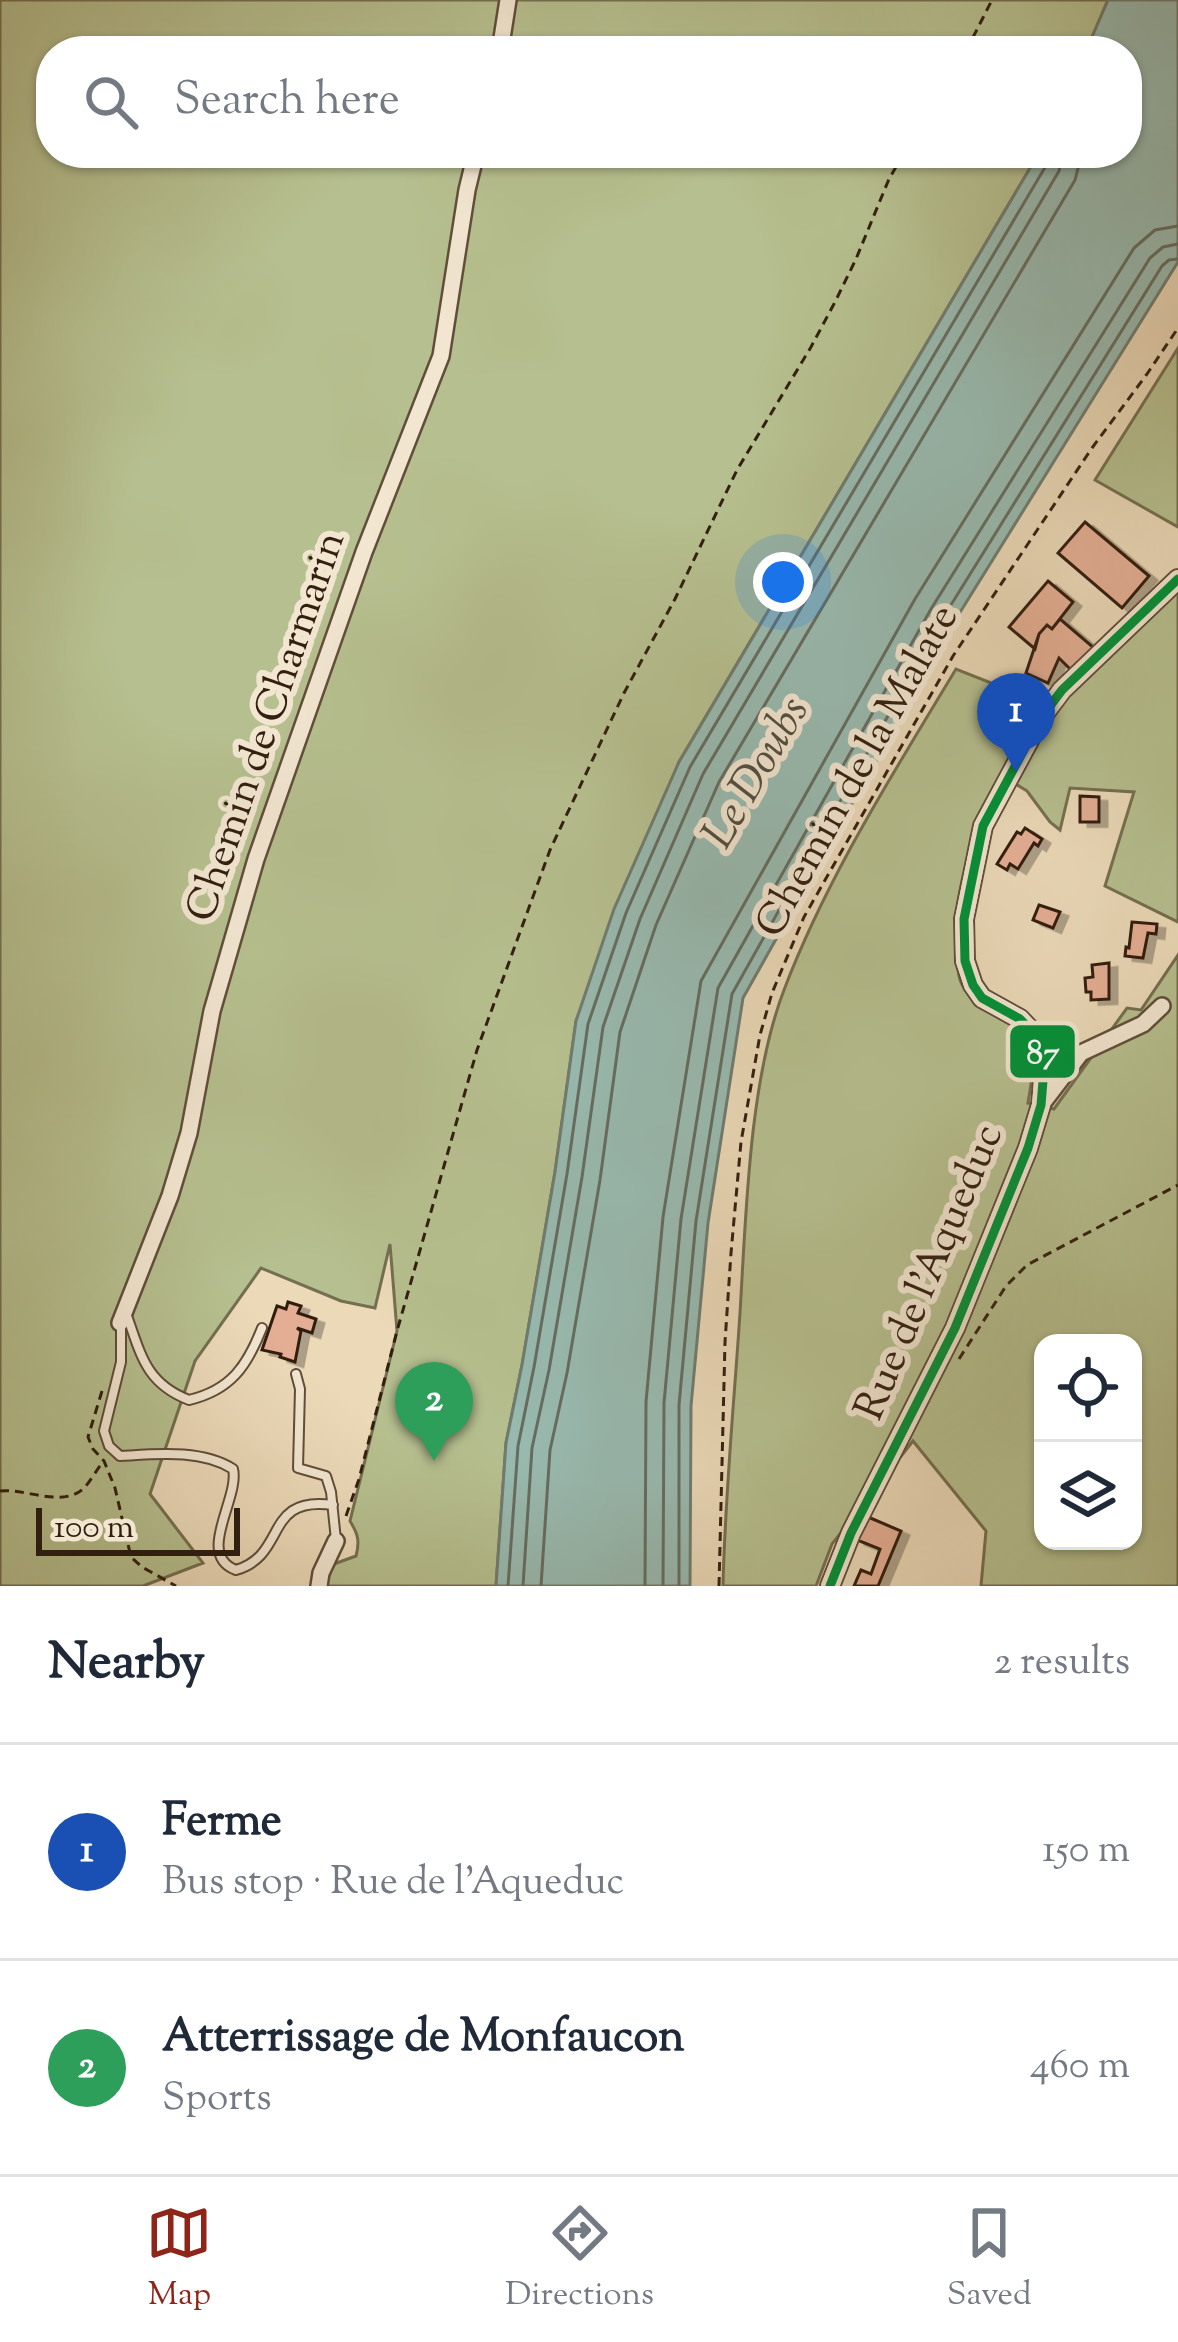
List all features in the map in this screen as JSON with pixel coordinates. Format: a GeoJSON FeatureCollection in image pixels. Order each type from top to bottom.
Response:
{"type":"FeatureCollection","features":[{"type":"Feature","properties":{"kind":"street"},"geometry":{"type":"LineString","coordinates":[[502,36],[508,0]]}},
{"type":"Feature","properties":{"kind":"street","name":"Chemin de Charmarin"},"geometry":{"type":"LineString","coordinates":[[122,1317],[170,1196],[189,1133],[212,1011],[256,859],[364,552],[441,356],[472,168]]}},
{"type":"Feature","properties":{"kind":"street","name":"Rue de l'Aqueduc"},"geometry":{"type":"LineString","coordinates":[[830,1586],[851,1533],[955,1328],[1041,1105],[1045,1057],[1036,1037],[1020,1019],[982,998],[965,961],[964,919],[983,826],[1041,718],[1062,690],[1178,579]]}},
{"type":"Feature","properties":{"kind":"street"},"geometry":{"type":"LineString","coordinates":[[1041,1105],[1081,1053],[1143,1024],[1162,1006]]}},
{"type":"Feature","properties":{"kind":"street"},"geometry":{"type":"LineString","coordinates":[[319,1586],[336,1541]]}},
{"type":"Feature","properties":{"kind":"lane"},"geometry":{"type":"LineString","coordinates":[[122,1317],[156,1382],[189,1400],[226,1383],[249,1361],[262,1328]]}},
{"type":"Feature","properties":{"kind":"lane"},"geometry":{"type":"LineString","coordinates":[[122,1317],[121,1362],[104,1431],[109,1446],[120,1456],[185,1455],[233,1469],[236,1480],[218,1541],[227,1567],[236,1570],[257,1561],[290,1510],[316,1502],[333,1504]]}},
{"type":"Feature","properties":{"kind":"lane"},"geometry":{"type":"LineString","coordinates":[[296,1374],[300,1389],[298,1468],[326,1476],[336,1541]]}},
{"type":"Feature","properties":{"kind":"path"},"geometry":{"type":"LineString","coordinates":[[974,36],[992,0]]}},
{"type":"Feature","properties":{"kind":"path"},"geometry":{"type":"LineString","coordinates":[[336,1541],[358,1479],[477,1050],[550,850],[737,470],[835,302],[895,168]]}},
{"type":"Feature","properties":{"kind":"path","name":"Chemin de la Malate"},"geometry":{"type":"LineString","coordinates":[[718,1586],[725,1342],[736,1186],[753,1067],[772,994],[804,917],[953,656],[1178,328]]}},
{"type":"Feature","properties":{"kind":"path"},"geometry":{"type":"LineString","coordinates":[[960,1356],[1006,1286],[1027,1265],[1178,1185]]}},
{"type":"Feature","properties":{"kind":"path"},"geometry":{"type":"LineString","coordinates":[[0,1491],[73,1496],[104,1461]]}},
{"type":"Feature","properties":{"kind":"green space"},"geometry":{"type":"Polygon","coordinates":[[[0,0],[1108,0],[1092,36],[36,36],[36,168],[1030,168],[679,762],[576,1021],[555,1172],[506,1443],[496,1586],[319,1586],[331,1565],[356,1556],[358,1538],[350,1521],[397,1331],[390,1244],[375,1308],[341,1301],[261,1268],[195,1361],[150,1494],[203,1563],[143,1586],[0,1586],[0,0]]]}},
{"type":"Feature","properties":{"kind":"green space"},"geometry":{"type":"Polygon","coordinates":[[[1178,348],[1178,527],[1095,480],[1178,348]]]}},
{"type":"Feature","properties":{"kind":"green space"},"geometry":{"type":"Polygon","coordinates":[[[1178,579],[1178,922],[1105,886],[1134,792],[1070,788],[1060,830],[1027,791],[1004,777],[967,862],[956,928],[962,984],[976,1001],[1022,1034],[1032,1064],[1028,1103],[1054,1109],[1127,1008],[1141,1010],[1178,955],[1178,1586],[981,1586],[986,1531],[913,1441],[832,1544],[816,1586],[723,1586],[751,1149],[763,1065],[784,990],[841,866],[956,669],[999,686],[997,728],[1023,751],[1041,718],[1178,579]]]}},
{"type":"Feature","properties":{"kind":"water","name":"Le Doubs"},"geometry":{"type":"Polygon","coordinates":[[[1108,0],[1178,0],[1178,262],[954,622],[743,998],[708,1223],[691,1406],[690,1586],[496,1586],[506,1443],[555,1172],[576,1021],[614,909],[679,762],[1030,168],[1142,168],[1142,36],[1092,36],[1108,0]]]}},
{"type":"Feature","properties":{"kind":"building"},"geometry":{"type":"Polygon","coordinates":[[[1085,522],[1149,576],[1122,608],[1058,553],[1085,522]]]}},
{"type":"Feature","properties":{"kind":"building"},"geometry":{"type":"Polygon","coordinates":[[[1048,581],[1073,602],[1052,629],[1047,625],[1039,634],[1035,649],[1009,627],[1048,581]]]}},
{"type":"Feature","properties":{"kind":"building"},"geometry":{"type":"Polygon","coordinates":[[[1060,619],[1094,648],[1071,670],[1059,658],[1048,683],[1026,673],[1039,634],[1060,619]]]}},
{"type":"Feature","properties":{"kind":"building"},"geometry":{"type":"Polygon","coordinates":[[[1080,796],[1099,797],[1099,822],[1080,822],[1080,796]]]}},
{"type":"Feature","properties":{"kind":"building"},"geometry":{"type":"Polygon","coordinates":[[[1025,828],[1042,839],[1038,846],[1034,843],[1018,869],[1010,864],[1007,870],[997,864],[1017,832],[1025,828]]]}},
{"type":"Feature","properties":{"kind":"building"},"geometry":{"type":"Polygon","coordinates":[[[1039,905],[1060,912],[1053,928],[1033,920],[1039,905]]]}},
{"type":"Feature","properties":{"kind":"building"},"geometry":{"type":"Polygon","coordinates":[[[1132,922],[1157,924],[1156,934],[1148,933],[1143,958],[1125,956],[1132,922]]]}},
{"type":"Feature","properties":{"kind":"building"},"geometry":{"type":"Polygon","coordinates":[[[1109,963],[1109,999],[1091,1000],[1085,978],[1093,977],[1092,965],[1109,963]]]}},
{"type":"Feature","properties":{"kind":"building"},"geometry":{"type":"Polygon","coordinates":[[[288,1302],[301,1306],[298,1313],[316,1319],[312,1333],[297,1328],[301,1331],[295,1362],[262,1350],[277,1306],[286,1309],[288,1302]]]}},
{"type":"Feature","properties":{"kind":"building"},"geometry":{"type":"Polygon","coordinates":[[[868,1517],[901,1531],[878,1586],[854,1586],[861,1570],[871,1574],[880,1549],[857,1540],[868,1517]]]}},
{"type":"Feature","properties":{"kind":"transit line","name":"87"},"geometry":{"type":"LineString","coordinates":[[830,1586],[851,1533],[955,1328],[1041,1105],[1045,1057],[1037,1037],[1020,1019],[982,998],[965,961],[964,919],[983,826],[1041,718],[1062,690],[1178,579]]}},
{"type":"Feature","properties":{"kind":"place","name":"Ferme"},"geometry":{"type":"Point","coordinates":[1016,772]}},
{"type":"Feature","properties":{"kind":"place","name":"Atterrissage de Monfaucon"},"geometry":{"type":"Point","coordinates":[434,1461]}}]}
